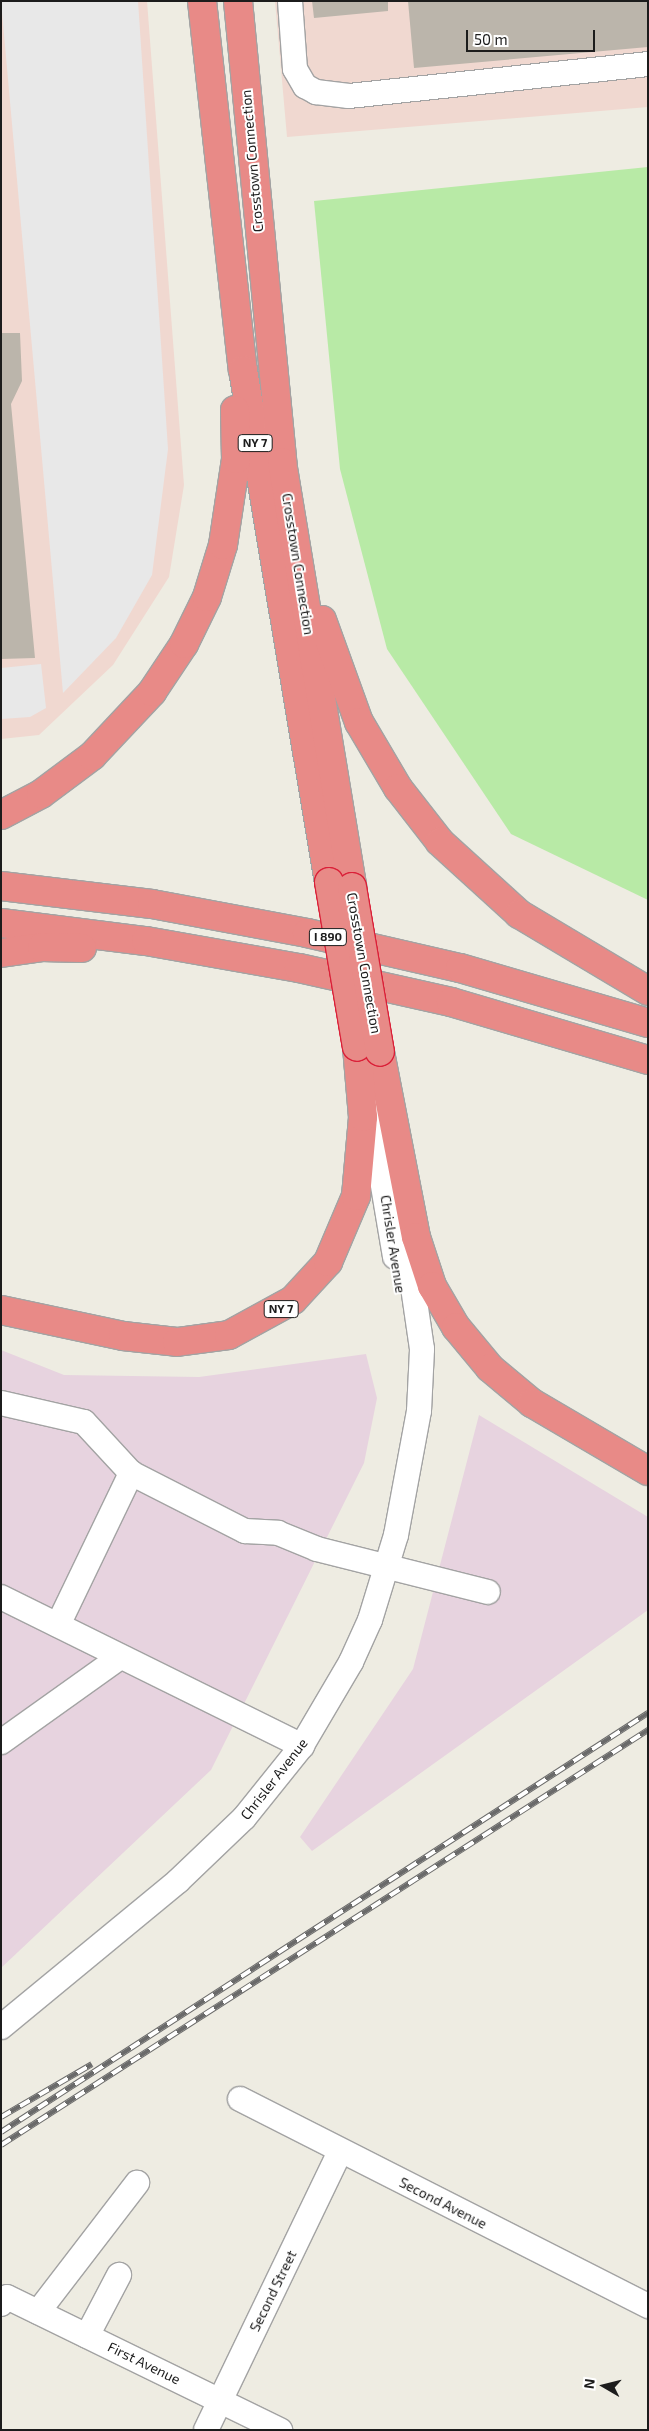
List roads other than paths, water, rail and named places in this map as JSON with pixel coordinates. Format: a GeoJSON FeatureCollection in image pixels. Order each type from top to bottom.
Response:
{"type":"FeatureCollection","features":[{"type":"Feature","properties":{"kind":"highway","name":"Crosstown Connection"},"geometry":{"type":"LineString","coordinates":[[202,1],[243,370],[340,885],[368,1050],[391,1122],[422,1261],[456,1327],[490,1368],[532,1403],[648,1470]]}},
{"type":"Feature","properties":{"kind":"highway","name":"Crosstown Connection"},"geometry":{"type":"LineString","coordinates":[[238,1],[270,364],[340,885]]}},
{"type":"Feature","properties":{"kind":"highway"},"geometry":{"type":"LineString","coordinates":[[1,815],[68,776],[133,714],[184,644],[216,570],[230,507],[236,450],[221,184]]}},
{"type":"Feature","properties":{"kind":"highway","name":"NY 7"},"geometry":{"type":"LineString","coordinates":[[270,364],[328,644],[378,757],[419,817],[490,891],[546,934],[648,991]]}},
{"type":"Feature","properties":{"kind":"highway","name":"I 890"},"geometry":{"type":"LineString","coordinates":[[1,886],[152,904],[307,933],[460,968],[648,1023]]}},
{"type":"Feature","properties":{"kind":"highway"},"geometry":{"type":"LineString","coordinates":[[1,923],[222,953],[451,1002],[648,1060]]}},
{"type":"Feature","properties":{"kind":"highway"},"geometry":{"type":"LineString","coordinates":[[1,953],[42,947],[222,953]]}},
{"type":"Feature","properties":{"kind":"highway","name":"NY 7"},"geometry":{"type":"LineString","coordinates":[[1,1310],[123,1336],[176,1342],[229,1335],[293,1300],[328,1262],[356,1196],[368,1050]]}},
{"type":"Feature","properties":{"kind":"street"},"geometry":{"type":"LineString","coordinates":[[290,1],[295,69],[305,86],[316,92],[349,96],[648,64]]}},
{"type":"Feature","properties":{"kind":"street","name":"Chrisler Avenue"},"geometry":{"type":"LineString","coordinates":[[368,1050],[405,1316],[415,1443]]}},
{"type":"Feature","properties":{"kind":"street","name":"Chrisler Avenue"},"geometry":{"type":"LineString","coordinates":[[1,2028],[212,1851],[274,1784],[302,1746],[351,1662],[387,1568],[415,1443],[422,1349],[391,1122]]}},
{"type":"Feature","properties":{"kind":"street"},"geometry":{"type":"LineString","coordinates":[[1,1403],[84,1422],[120,1456],[131,1473],[245,1530],[278,1533],[387,1568],[488,1592]]}},
{"type":"Feature","properties":{"kind":"street"},"geometry":{"type":"LineString","coordinates":[[58,1625],[131,1473]]}},
{"type":"Feature","properties":{"kind":"street"},"geometry":{"type":"LineString","coordinates":[[1,1597],[302,1746]]}},
{"type":"Feature","properties":{"kind":"street"},"geometry":{"type":"LineString","coordinates":[[1,1742],[120,1657]]}},
{"type":"Feature","properties":{"kind":"street","name":"Second Avenue"},"geometry":{"type":"LineString","coordinates":[[240,2099],[340,2152],[648,2306]]}},
{"type":"Feature","properties":{"kind":"street","name":"Second Street"},"geometry":{"type":"LineString","coordinates":[[206,2430],[340,2152]]}},
{"type":"Feature","properties":{"kind":"street"},"geometry":{"type":"LineString","coordinates":[[38,2312],[137,2183]]}},
{"type":"Feature","properties":{"kind":"street"},"geometry":{"type":"LineString","coordinates":[[87,2336],[118,2275]]}},
{"type":"Feature","properties":{"kind":"street","name":"First Avenue"},"geometry":{"type":"LineString","coordinates":[[4,2301],[38,2312],[280,2430]]}},
{"type":"Feature","properties":{"kind":"railway"},"geometry":{"type":"LineString","coordinates":[[1,2132],[648,1713]]}},
{"type":"Feature","properties":{"kind":"railway"},"geometry":{"type":"LineString","coordinates":[[1,2145],[648,1730]]}},
{"type":"Feature","properties":{"kind":"railway"},"geometry":{"type":"LineString","coordinates":[[1,2117],[92,2064]]}}]}
